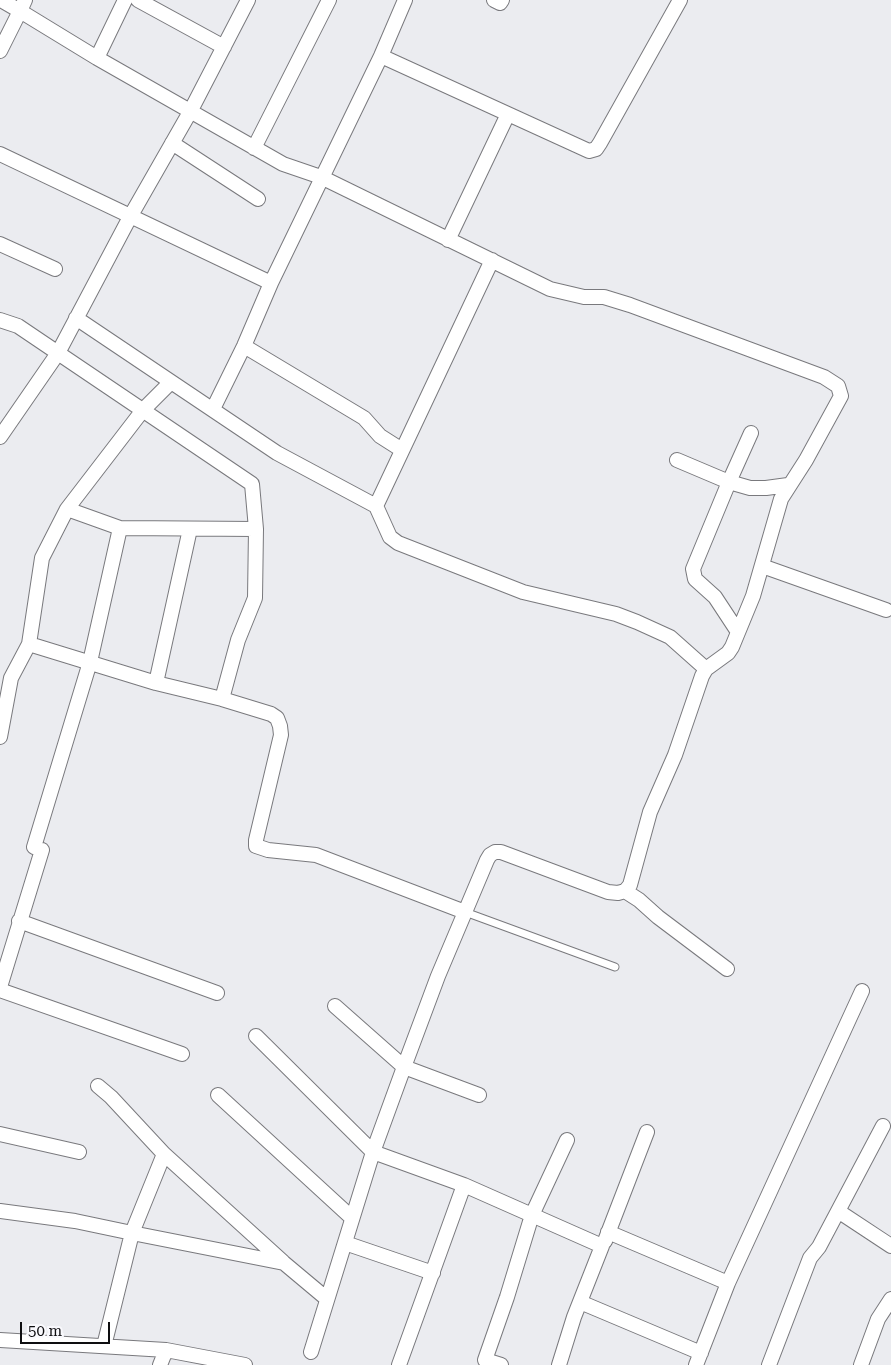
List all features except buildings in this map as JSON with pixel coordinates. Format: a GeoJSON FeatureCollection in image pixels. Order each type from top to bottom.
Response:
{"type":"FeatureCollection","features":[{"type":"Feature","properties":{"kind":"street"},"geometry":{"type":"LineString","coordinates":[[1,0],[23,5],[97,58],[283,164],[321,177],[550,289],[584,297],[604,297],[630,305],[824,377],[838,386],[841,396],[806,460],[788,485],[781,499],[753,596],[728,653],[706,668],[698,685],[675,755],[653,803],[633,876],[625,891],[618,893],[608,892],[501,852],[495,852],[487,860],[436,981],[373,1152],[311,1352]]}},
{"type":"Feature","properties":{"kind":"street"},"geometry":{"type":"LineString","coordinates":[[97,58],[125,0]]}},
{"type":"Feature","properties":{"kind":"street"},"geometry":{"type":"LineString","coordinates":[[138,0],[224,47]]}},
{"type":"Feature","properties":{"kind":"street"},"geometry":{"type":"LineString","coordinates":[[0,437],[58,353],[130,217],[190,112],[248,0]]}},
{"type":"Feature","properties":{"kind":"street"},"geometry":{"type":"LineString","coordinates":[[254,148],[329,0]]}},
{"type":"Feature","properties":{"kind":"street"},"geometry":{"type":"LineString","coordinates":[[213,409],[244,346],[270,283],[381,56],[405,0]]}},
{"type":"Feature","properties":{"kind":"street"},"geometry":{"type":"LineString","coordinates":[[494,0],[500,3],[502,0]]}},
{"type":"Feature","properties":{"kind":"street"},"geometry":{"type":"LineString","coordinates":[[381,56],[589,151],[596,149],[680,0]]}},
{"type":"Feature","properties":{"kind":"street"},"geometry":{"type":"LineString","coordinates":[[0,51],[23,5]]}},
{"type":"Feature","properties":{"kind":"street"},"geometry":{"type":"LineString","coordinates":[[448,240],[508,114]]}},
{"type":"Feature","properties":{"kind":"street"},"geometry":{"type":"LineString","coordinates":[[172,143],[258,199]]}},
{"type":"Feature","properties":{"kind":"street"},"geometry":{"type":"LineString","coordinates":[[0,154],[270,283]]}},
{"type":"Feature","properties":{"kind":"street"},"geometry":{"type":"LineString","coordinates":[[0,244],[55,269]]}},
{"type":"Feature","properties":{"kind":"street"},"geometry":{"type":"LineString","coordinates":[[376,506],[492,260]]}},
{"type":"Feature","properties":{"kind":"street"},"geometry":{"type":"LineString","coordinates":[[76,318],[278,453],[376,506],[390,537],[398,543],[523,592],[616,614],[637,622],[670,637],[706,668]]}},
{"type":"Feature","properties":{"kind":"street"},"geometry":{"type":"LineString","coordinates":[[0,320],[18,326],[252,484],[256,529],[255,598],[238,640],[222,699]]}},
{"type":"Feature","properties":{"kind":"street"},"geometry":{"type":"LineString","coordinates":[[244,346],[364,418],[380,436],[402,450]]}},
{"type":"Feature","properties":{"kind":"street"},"geometry":{"type":"LineString","coordinates":[[0,737],[6,676],[29,644],[42,558],[67,509],[143,410],[171,382]]}},
{"type":"Feature","properties":{"kind":"street"},"geometry":{"type":"LineString","coordinates":[[738,632],[715,596],[695,579],[693,569],[751,433]]}},
{"type":"Feature","properties":{"kind":"street"},"geometry":{"type":"LineString","coordinates":[[677,460],[729,482],[750,488],[788,485]]}},
{"type":"Feature","properties":{"kind":"street"},"geometry":{"type":"LineString","coordinates":[[67,509],[120,528],[256,529]]}},
{"type":"Feature","properties":{"kind":"street"},"geometry":{"type":"LineString","coordinates":[[120,528],[90,662],[0,989],[182,1054]]}},
{"type":"Feature","properties":{"kind":"street"},"geometry":{"type":"LineString","coordinates":[[156,682],[190,528]]}},
{"type":"Feature","properties":{"kind":"street"},"geometry":{"type":"LineString","coordinates":[[762,566],[886,610]]}},
{"type":"Feature","properties":{"kind":"street"},"geometry":{"type":"LineString","coordinates":[[29,644],[271,714],[277,718],[281,735],[256,846],[268,850],[316,855],[465,912]]}},
{"type":"Feature","properties":{"kind":"street"},"geometry":{"type":"LineString","coordinates":[[625,891],[727,969]]}},
{"type":"Feature","properties":{"kind":"street"},"geometry":{"type":"LineString","coordinates":[[19,921],[216,993]]}},
{"type":"Feature","properties":{"kind":"street"},"geometry":{"type":"LineString","coordinates":[[580,1302],[698,1359],[728,1283],[862,991]]}},
{"type":"Feature","properties":{"kind":"street"},"geometry":{"type":"LineString","coordinates":[[335,1006],[404,1067],[479,1095]]}},
{"type":"Feature","properties":{"kind":"street"},"geometry":{"type":"LineString","coordinates":[[256,1036],[373,1152],[464,1185],[602,1246]]}},
{"type":"Feature","properties":{"kind":"street"},"geometry":{"type":"LineString","coordinates":[[98,1086],[111,1097],[164,1154],[284,1263],[327,1299]]}},
{"type":"Feature","properties":{"kind":"street"},"geometry":{"type":"LineString","coordinates":[[218,1094],[352,1218]]}},
{"type":"Feature","properties":{"kind":"street"},"geometry":{"type":"LineString","coordinates":[[769,1365],[815,1252],[883,1126]]}},
{"type":"Feature","properties":{"kind":"street"},"geometry":{"type":"LineString","coordinates":[[559,1365],[580,1302],[647,1132]]}},
{"type":"Feature","properties":{"kind":"street"},"geometry":{"type":"LineString","coordinates":[[0,1134],[78,1152]]}},
{"type":"Feature","properties":{"kind":"street"},"geometry":{"type":"LineString","coordinates":[[501,1365],[484,1362],[507,1297],[532,1215],[567,1140]]}},
{"type":"Feature","properties":{"kind":"street"},"geometry":{"type":"LineString","coordinates":[[104,1346],[132,1233],[164,1154]]}},
{"type":"Feature","properties":{"kind":"street"},"geometry":{"type":"LineString","coordinates":[[400,1365],[464,1185]]}},
{"type":"Feature","properties":{"kind":"street"},"geometry":{"type":"LineString","coordinates":[[0,1211],[75,1221],[284,1263]]}},
{"type":"Feature","properties":{"kind":"street"},"geometry":{"type":"LineString","coordinates":[[838,1211],[891,1246]]}},
{"type":"Feature","properties":{"kind":"street"},"geometry":{"type":"LineString","coordinates":[[608,1232],[728,1283]]}},
{"type":"Feature","properties":{"kind":"street"},"geometry":{"type":"LineString","coordinates":[[345,1243],[433,1273]]}},
{"type":"Feature","properties":{"kind":"street"},"geometry":{"type":"LineString","coordinates":[[861,1365],[878,1319],[889,1302]]}},
{"type":"Feature","properties":{"kind":"street"},"geometry":{"type":"LineString","coordinates":[[0,1340],[166,1350],[245,1365]]}},
{"type":"Feature","properties":{"kind":"street"},"geometry":{"type":"LineString","coordinates":[[160,1365],[166,1350]]}},
{"type":"Feature","properties":{"kind":"lane"},"geometry":{"type":"LineString","coordinates":[[465,912],[614,967]]}}]}
